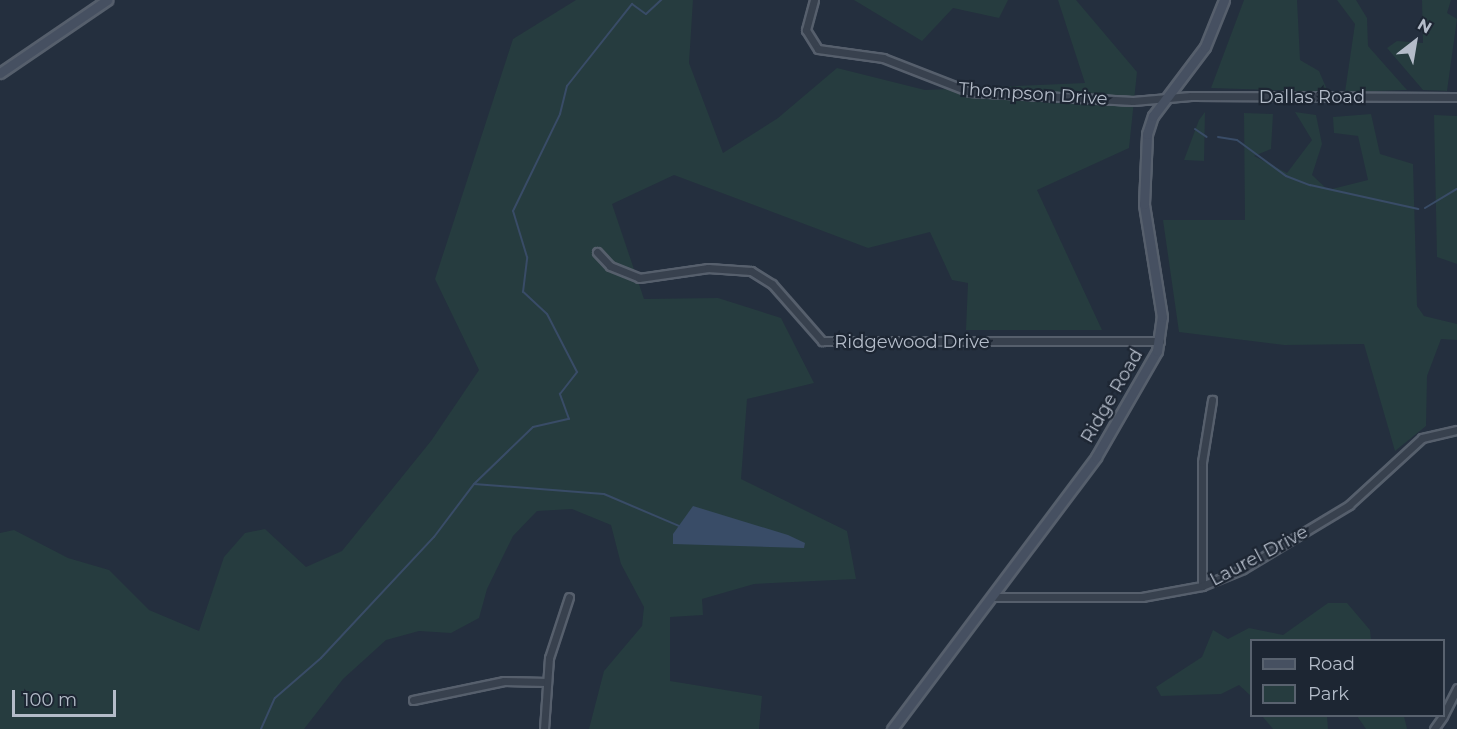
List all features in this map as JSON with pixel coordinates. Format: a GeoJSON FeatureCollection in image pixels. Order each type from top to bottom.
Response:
{"type":"FeatureCollection","features":[{"type":"Feature","properties":{"kind":"street"},"geometry":{"type":"LineString","coordinates":[[0,73],[107,0]]}},
{"type":"Feature","properties":{"kind":"street","name":"Thompson Drive"},"geometry":{"type":"LineString","coordinates":[[814,0],[806,30],[818,48],[883,58],[958,90],[1133,101],[1166,98]]}},
{"type":"Feature","properties":{"kind":"street","name":"Ridge Road"},"geometry":{"type":"LineString","coordinates":[[897,728],[1113,430],[1160,341],[1161,306],[1145,213],[1143,165],[1149,125],[1166,98],[1201,53],[1224,0]]}},
{"type":"Feature","properties":{"kind":"street","name":"Dallas Road"},"geometry":{"type":"LineString","coordinates":[[1166,98],[1457,98]]}},
{"type":"Feature","properties":{"kind":"street","name":"Ridgewood Drive"},"geometry":{"type":"LineString","coordinates":[[597,252],[610,266],[639,278],[730,267],[751,271],[772,284],[822,341],[1160,341]]}},
{"type":"Feature","properties":{"kind":"street"},"geometry":{"type":"LineString","coordinates":[[1203,586],[1202,462],[1212,400]]}},
{"type":"Feature","properties":{"kind":"street","name":"Laurel Drive"},"geometry":{"type":"LineString","coordinates":[[992,597],[1142,597],[1203,586],[1243,569],[1349,505],[1422,438],[1457,430]]}},
{"type":"Feature","properties":{"kind":"street"},"geometry":{"type":"LineString","coordinates":[[544,729],[549,658],[569,597]]}},
{"type":"Feature","properties":{"kind":"street"},"geometry":{"type":"LineString","coordinates":[[412,700],[504,681],[547,681]]}},
{"type":"Feature","properties":{"kind":"street"},"geometry":{"type":"LineString","coordinates":[[1445,711],[1457,688]]}},
{"type":"Feature","properties":{"kind":"green space"},"geometry":{"type":"Polygon","coordinates":[[[576,0],[693,0],[689,63],[723,153],[778,118],[837,68],[925,90],[1085,83],[1058,0],[1076,0],[1137,72],[1129,148],[1037,190],[1102,330],[966,330],[968,283],[952,280],[930,232],[868,248],[674,175],[612,204],[644,299],[718,298],[781,318],[814,383],[747,399],[741,479],[847,531],[856,579],[754,584],[702,599],[703,615],[670,617],[670,681],[762,696],[759,729],[589,729],[604,671],[642,626],[644,607],[621,564],[611,525],[572,509],[537,511],[513,536],[487,589],[479,618],[451,633],[419,631],[386,640],[343,679],[304,729],[0,729],[0,533],[14,530],[68,558],[109,570],[149,610],[199,631],[224,557],[245,533],[265,529],[306,567],[342,551],[431,441],[479,370],[435,279],[513,39],[576,0]]]}},
{"type":"Feature","properties":{"kind":"green space"},"geometry":{"type":"Polygon","coordinates":[[[854,0],[1008,0],[999,18],[953,8],[922,41],[854,0]]]}},
{"type":"Feature","properties":{"kind":"green space"},"geometry":{"type":"Polygon","coordinates":[[[1244,0],[1297,0],[1300,60],[1319,71],[1328,92],[1211,88],[1244,0]]]}},
{"type":"Feature","properties":{"kind":"green space"},"geometry":{"type":"Polygon","coordinates":[[[1337,0],[1356,0],[1367,18],[1368,46],[1407,90],[1345,92],[1355,24],[1337,0]]]}},
{"type":"Feature","properties":{"kind":"green space"},"geometry":{"type":"Polygon","coordinates":[[[1422,0],[1451,0],[1447,13],[1457,19],[1447,91],[1423,90],[1387,48],[1397,41],[1423,43],[1422,0]]]}},
{"type":"Feature","properties":{"kind":"green space"},"geometry":{"type":"Polygon","coordinates":[[[1205,112],[1204,161],[1184,160],[1199,120],[1205,112]]]}},
{"type":"Feature","properties":{"kind":"green space"},"geometry":{"type":"Polygon","coordinates":[[[1295,112],[1316,115],[1322,144],[1312,175],[1328,190],[1368,180],[1358,136],[1334,133],[1333,117],[1371,114],[1380,154],[1413,164],[1417,306],[1424,316],[1457,324],[1457,340],[1441,339],[1427,376],[1426,426],[1395,451],[1364,344],[1284,345],[1179,332],[1163,220],[1245,220],[1244,113],[1273,114],[1271,149],[1254,156],[1287,173],[1312,140],[1295,112]]]}},
{"type":"Feature","properties":{"kind":"green space"},"geometry":{"type":"Polygon","coordinates":[[[1434,115],[1457,116],[1457,264],[1437,257],[1434,115]]]}},
{"type":"Feature","properties":{"kind":"green space"},"geometry":{"type":"Polygon","coordinates":[[[1328,603],[1347,603],[1370,630],[1371,639],[1250,639],[1250,695],[1239,685],[1221,694],[1161,696],[1156,687],[1202,657],[1213,630],[1228,639],[1249,628],[1283,635],[1328,603]]]}},
{"type":"Feature","properties":{"kind":"green space"},"geometry":{"type":"Polygon","coordinates":[[[1263,717],[1327,717],[1328,729],[1273,729],[1263,717]]]}},
{"type":"Feature","properties":{"kind":"green space"},"geometry":{"type":"Polygon","coordinates":[[[1358,717],[1404,717],[1407,729],[1366,729],[1358,717]]]}},
{"type":"Feature","properties":{"kind":"water"},"geometry":{"type":"Polygon","coordinates":[[[693,506],[788,535],[805,543],[804,548],[673,544],[673,534],[693,506]]]}},
{"type":"Feature","properties":{"kind":"waterway"},"geometry":{"type":"LineString","coordinates":[[261,729],[275,698],[321,658],[434,537],[474,484],[533,427],[569,419],[560,394],[577,372],[547,314],[523,292],[527,257],[513,211],[560,114],[567,86],[632,4],[646,14],[661,0]]}},
{"type":"Feature","properties":{"kind":"waterway"},"geometry":{"type":"LineString","coordinates":[[1195,129],[1207,137]]}},
{"type":"Feature","properties":{"kind":"waterway"},"geometry":{"type":"LineString","coordinates":[[1218,137],[1237,140],[1286,176],[1310,185],[1418,209]]}},
{"type":"Feature","properties":{"kind":"waterway"},"geometry":{"type":"LineString","coordinates":[[1425,208],[1457,189]]}},
{"type":"Feature","properties":{"kind":"waterway"},"geometry":{"type":"LineString","coordinates":[[474,484],[604,494],[679,526]]}}]}
